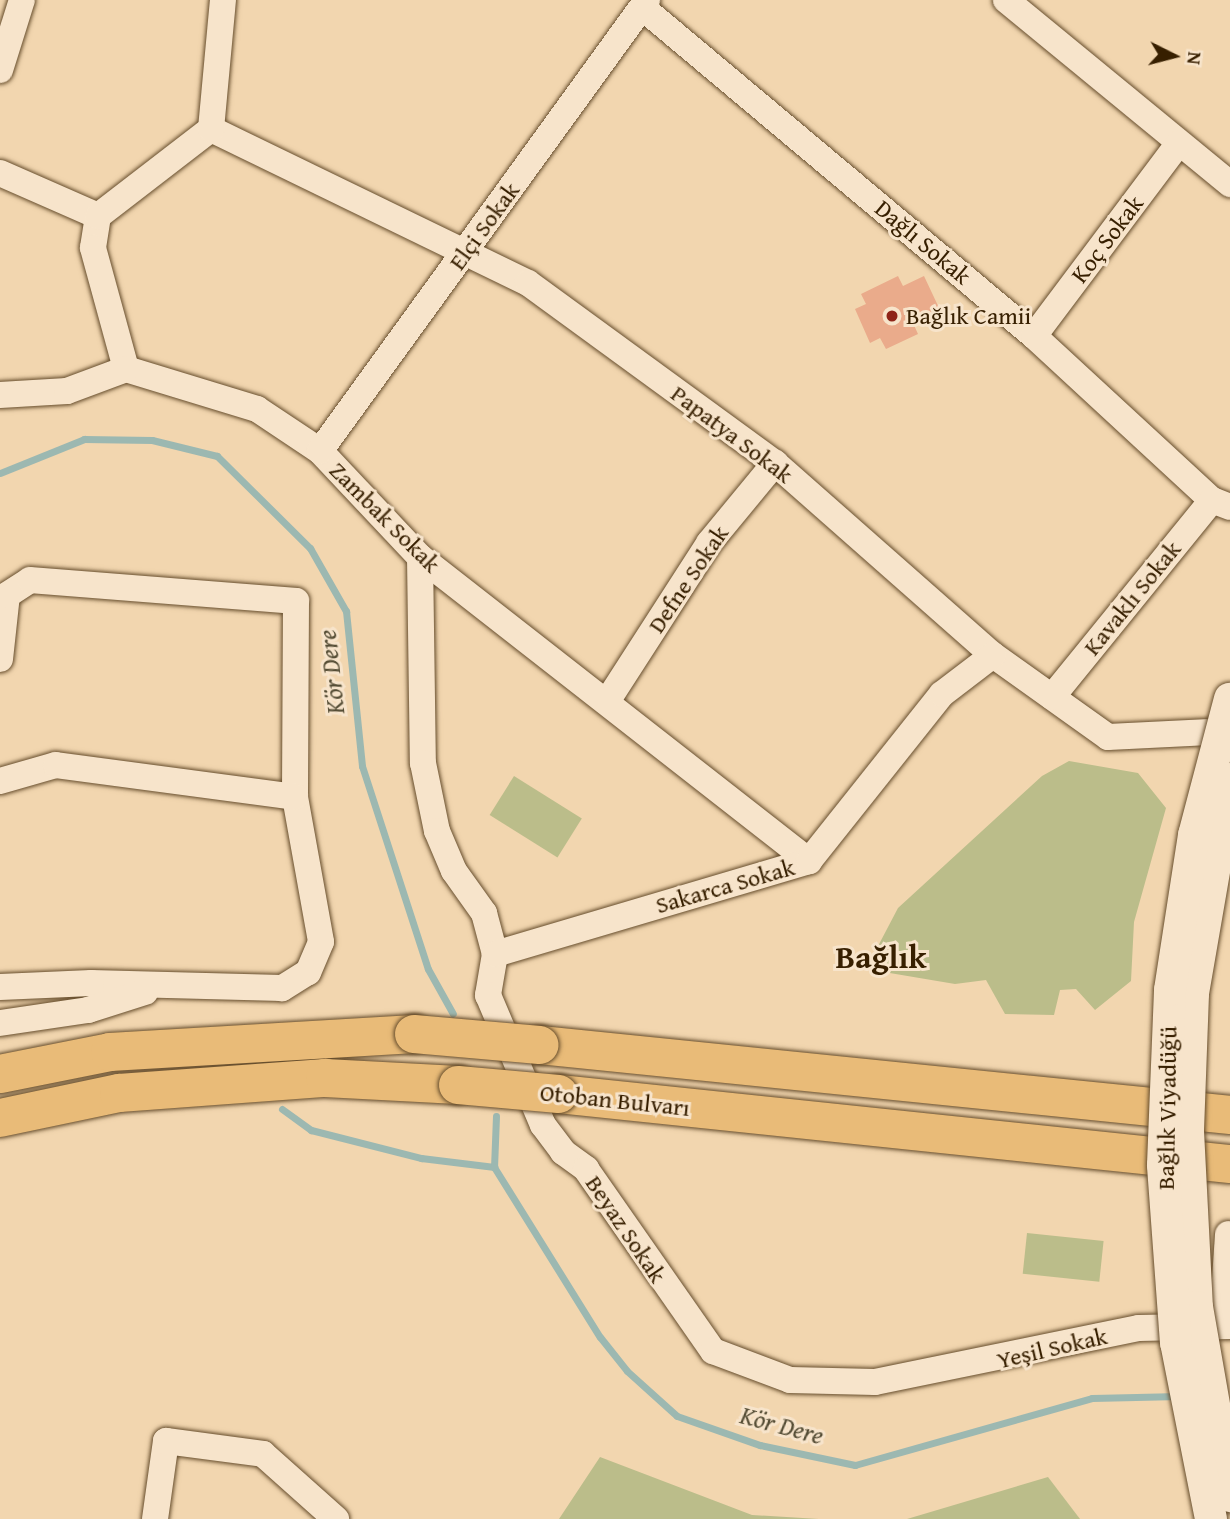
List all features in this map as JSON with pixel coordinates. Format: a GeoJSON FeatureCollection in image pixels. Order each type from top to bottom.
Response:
{"type":"FeatureCollection","features":[{"type":"Feature","properties":{"kind":"highway","name":"Otoban Bulvarı"},"geometry":{"type":"LineString","coordinates":[[0,1074],[110,1052],[414,1034],[1230,1115]]}},
{"type":"Feature","properties":{"kind":"highway","name":"Otoban Bulvarı"},"geometry":{"type":"LineString","coordinates":[[0,1118],[119,1093],[324,1078],[458,1085],[559,1094],[1230,1164]]}},
{"type":"Feature","properties":{"kind":"street"},"geometry":{"type":"LineString","coordinates":[[0,70],[22,0]]}},
{"type":"Feature","properties":{"kind":"street"},"geometry":{"type":"LineString","coordinates":[[0,396],[67,391],[127,369],[93,248],[97,216],[211,129],[223,0]]}},
{"type":"Feature","properties":{"kind":"street"},"geometry":{"type":"LineString","coordinates":[[1006,0],[1230,184]]}},
{"type":"Feature","properties":{"kind":"street","name":"Elçi Sokak"},"geometry":{"type":"LineString","coordinates":[[320,451],[645,4]]}},
{"type":"Feature","properties":{"kind":"street","name":"Dağlı Sokak"},"geometry":{"type":"LineString","coordinates":[[645,4],[1034,336],[1221,503]]}},
{"type":"Feature","properties":{"kind":"street","name":"Papatya Sokak"},"geometry":{"type":"LineString","coordinates":[[211,129],[528,283],[775,463],[993,655],[1108,737],[1230,731]]}},
{"type":"Feature","properties":{"kind":"street","name":"Koç Sokak"},"geometry":{"type":"LineString","coordinates":[[1034,336],[1179,143]]}},
{"type":"Feature","properties":{"kind":"street"},"geometry":{"type":"LineString","coordinates":[[0,173],[97,216]]}},
{"type":"Feature","properties":{"kind":"street","name":"Zambak Sokak"},"geometry":{"type":"LineString","coordinates":[[127,369],[257,409],[320,451],[420,558],[608,699],[809,861]]}},
{"type":"Feature","properties":{"kind":"street","name":"Defne Sokak"},"geometry":{"type":"LineString","coordinates":[[608,699],[709,543],[775,463]]}},
{"type":"Feature","properties":{"kind":"street","name":"Kavaklı Sokak"},"geometry":{"type":"LineString","coordinates":[[1052,696],[1221,503]]}},
{"type":"Feature","properties":{"kind":"street"},"geometry":{"type":"LineString","coordinates":[[420,558],[423,763],[437,831],[454,871],[484,913],[495,954]]}},
{"type":"Feature","properties":{"kind":"street"},"geometry":{"type":"LineString","coordinates":[[0,659],[4,594],[30,580],[296,601],[295,797],[321,942],[308,972],[282,988],[0,987]]}},
{"type":"Feature","properties":{"kind":"street","name":"Sakarca Sokak"},"geometry":{"type":"LineString","coordinates":[[495,954],[809,861],[942,694],[993,655]]}},
{"type":"Feature","properties":{"kind":"street","name":"Bağlık Viyadüğü"},"geometry":{"type":"LineString","coordinates":[[1211,1519],[1176,1343],[1163,1165],[1170,990],[1194,835],[1230,699]]}},
{"type":"Feature","properties":{"kind":"street"},"geometry":{"type":"LineString","coordinates":[[0,781],[56,765],[295,797]]}},
{"type":"Feature","properties":{"kind":"street","name":"Bağlık Viyadüğü"},"geometry":{"type":"LineString","coordinates":[[1230,779],[1193,994],[1188,1131],[1197,1307],[1230,1496]]}},
{"type":"Feature","properties":{"kind":"street","name":"Beyaz Sokak"},"geometry":{"type":"LineString","coordinates":[[495,954],[488,995],[543,1125],[563,1152],[586,1169],[713,1351],[790,1380],[875,1382]]}},
{"type":"Feature","properties":{"kind":"street"},"geometry":{"type":"LineString","coordinates":[[0,1023],[88,1010],[163,987]]}},
{"type":"Feature","properties":{"kind":"street"},"geometry":{"type":"LineString","coordinates":[[1226,1324],[1228,1234]]}},
{"type":"Feature","properties":{"kind":"street","name":"Yeşil Sokak"},"geometry":{"type":"LineString","coordinates":[[875,1382],[1139,1328],[1226,1324]]}},
{"type":"Feature","properties":{"kind":"street"},"geometry":{"type":"LineString","coordinates":[[155,1519],[166,1441],[262,1454],[336,1519]]}},
{"type":"Feature","properties":{"kind":"green space"},"geometry":{"type":"Polygon","coordinates":[[[1069,761],[1138,773],[1166,808],[1134,922],[1131,981],[1095,1010],[1076,989],[1060,990],[1054,1015],[1005,1014],[986,980],[955,984],[866,969],[898,908],[1042,776],[1069,761]]]}},
{"type":"Feature","properties":{"kind":"green space"},"geometry":{"type":"Polygon","coordinates":[[[514,776],[582,818],[557,857],[490,815],[514,776]]]}},
{"type":"Feature","properties":{"kind":"green space"},"geometry":{"type":"Polygon","coordinates":[[[1027,1233],[1104,1241],[1099,1282],[1023,1274],[1027,1233]]]}},
{"type":"Feature","properties":{"kind":"green space"},"geometry":{"type":"Polygon","coordinates":[[[600,1457],[752,1515],[819,1519],[559,1519],[600,1457]]]}},
{"type":"Feature","properties":{"kind":"green space"},"geometry":{"type":"Polygon","coordinates":[[[1048,1477],[1080,1519],[907,1519],[1048,1477]]]}},
{"type":"Feature","properties":{"kind":"building","name":"Bağlık Camii"},"geometry":{"type":"Polygon","coordinates":[[[898,276],[903,286],[924,276],[940,310],[913,323],[918,334],[886,349],[880,338],[870,343],[855,309],[866,304],[861,294],[898,276]]]}},
{"type":"Feature","properties":{"kind":"waterway","name":"Kör Dere"},"geometry":{"type":"LineString","coordinates":[[0,473],[84,439],[152,440],[217,456],[310,548],[346,611],[362,766],[428,969],[453,1014]]}},
{"type":"Feature","properties":{"kind":"waterway"},"geometry":{"type":"LineString","coordinates":[[282,1109],[311,1130],[421,1158],[494,1167]]}},
{"type":"Feature","properties":{"kind":"waterway","name":"Kör Dere"},"geometry":{"type":"LineString","coordinates":[[496,1116],[494,1167],[600,1337],[627,1371],[677,1416],[760,1445],[855,1465],[1092,1398],[1180,1396]]}},
{"type":"Feature","properties":{"kind":"place","name":"Bağlık Camii"},"geometry":{"type":"Point","coordinates":[892,316]}},
{"type":"Feature","properties":{"kind":"district","name":"Bağlık"},"geometry":{"type":"Point","coordinates":[881,957]}}]}
